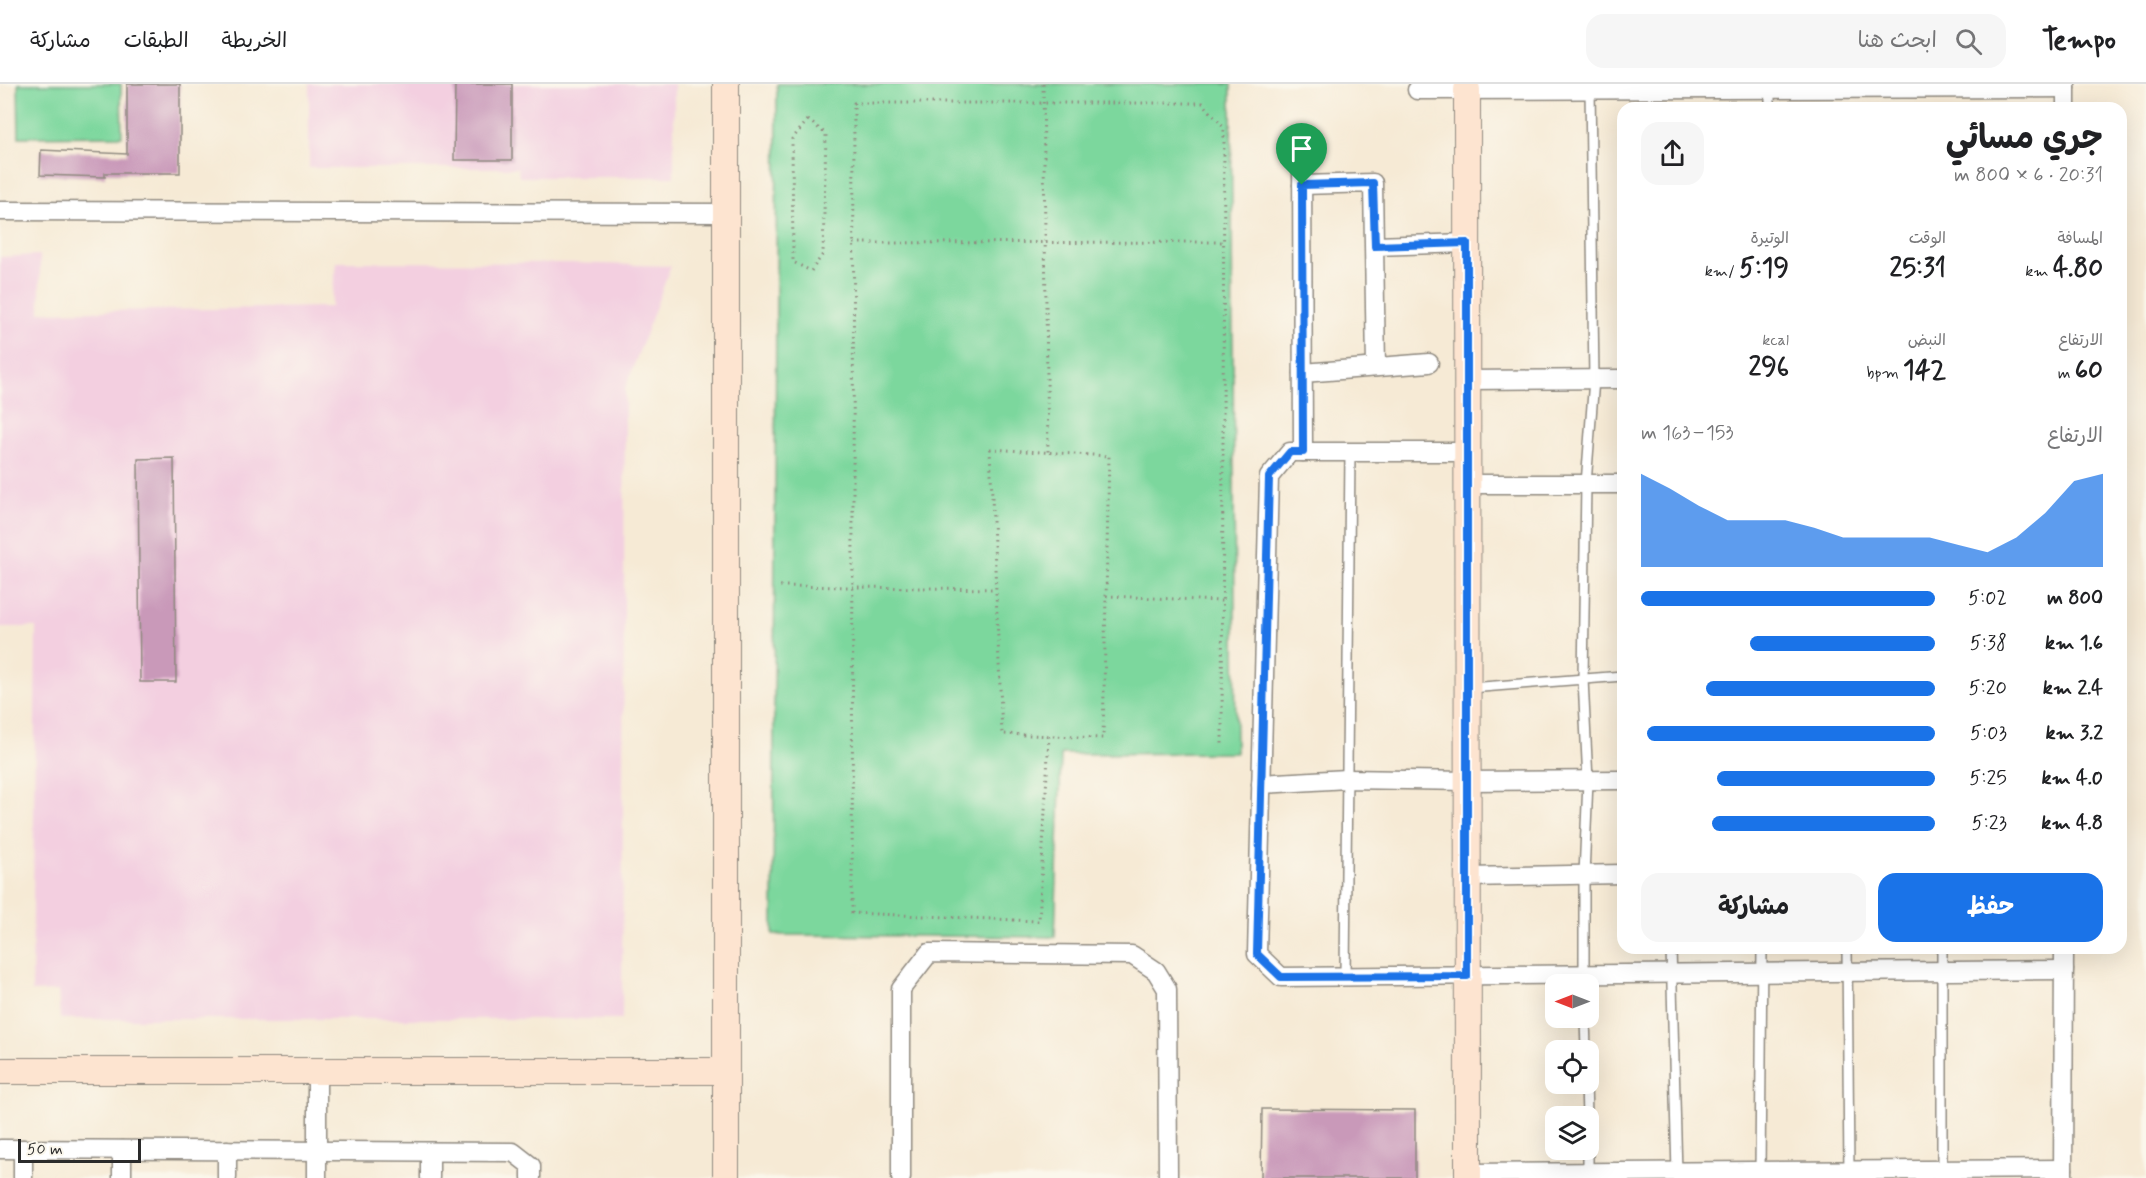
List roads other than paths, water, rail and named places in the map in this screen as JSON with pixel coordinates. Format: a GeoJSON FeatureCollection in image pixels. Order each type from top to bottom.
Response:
{"type":"FeatureCollection","features":[{"type":"Feature","properties":{"kind":"street"},"geometry":{"type":"LineString","coordinates":[[726,84],[726,1178]]}},
{"type":"Feature","properties":{"kind":"street"},"geometry":{"type":"LineString","coordinates":[[1417,90],[2066,86],[2066,102]]}},
{"type":"Feature","properties":{"kind":"street"},"geometry":{"type":"LineString","coordinates":[[1467,90],[1468,1175],[2063,1173],[2064,954]]}},
{"type":"Feature","properties":{"kind":"street"},"geometry":{"type":"LineString","coordinates":[[1302,150],[1303,452]]}},
{"type":"Feature","properties":{"kind":"street"},"geometry":{"type":"LineString","coordinates":[[1302,185],[1373,183],[1376,367]]}},
{"type":"Feature","properties":{"kind":"street"},"geometry":{"type":"LineString","coordinates":[[0,211],[726,213]]}},
{"type":"Feature","properties":{"kind":"street"},"geometry":{"type":"LineString","coordinates":[[1375,246],[1467,243]]}},
{"type":"Feature","properties":{"kind":"street"},"geometry":{"type":"LineString","coordinates":[[1303,373],[1429,363]]}},
{"type":"Feature","properties":{"kind":"street"},"geometry":{"type":"LineString","coordinates":[[1467,380],[1617,379]]}},
{"type":"Feature","properties":{"kind":"street"},"geometry":{"type":"LineString","coordinates":[[1467,452],[1290,452],[1269,477],[1257,954],[1281,977],[1545,978]]}},
{"type":"Feature","properties":{"kind":"street"},"geometry":{"type":"LineString","coordinates":[[1467,484],[1617,484]]}},
{"type":"Feature","properties":{"kind":"street"},"geometry":{"type":"LineString","coordinates":[[1261,784],[1347,779],[1467,782],[1617,780]]}},
{"type":"Feature","properties":{"kind":"street"},"geometry":{"type":"LineString","coordinates":[[1467,877],[1617,874]]}},
{"type":"Feature","properties":{"kind":"street"},"geometry":{"type":"LineString","coordinates":[[901,1178],[901,989],[929,953],[1132,955],[1156,971],[1167,989],[1168,1178]]}},
{"type":"Feature","properties":{"kind":"street"},"geometry":{"type":"LineString","coordinates":[[1599,978],[1672,974],[2064,970]]}},
{"type":"Feature","properties":{"kind":"street"},"geometry":{"type":"LineString","coordinates":[[0,1071],[726,1071]]}},
{"type":"Feature","properties":{"kind":"street"},"geometry":{"type":"LineString","coordinates":[[316,1071],[317,1178]]}},
{"type":"Feature","properties":{"kind":"street"},"geometry":{"type":"LineString","coordinates":[[0,1149],[513,1152],[531,1166],[531,1178]]}},
{"type":"Feature","properties":{"kind":"street"},"geometry":{"type":"LineString","coordinates":[[23,1149],[23,1178]]}},
{"type":"Feature","properties":{"kind":"street"},"geometry":{"type":"LineString","coordinates":[[122,1150],[122,1178]]}},
{"type":"Feature","properties":{"kind":"street"},"geometry":{"type":"LineString","coordinates":[[227,1178],[228,1150]]}},
{"type":"Feature","properties":{"kind":"street"},"geometry":{"type":"LineString","coordinates":[[430,1152],[430,1178]]}},
{"type":"Feature","properties":{"kind":"lane"},"geometry":{"type":"LineString","coordinates":[[1584,974],[1584,875],[1588,781],[1583,679],[1586,484],[1594,379],[1590,89]]}},
{"type":"Feature","properties":{"kind":"lane"},"geometry":{"type":"LineString","coordinates":[[1770,89],[1770,102]]}},
{"type":"Feature","properties":{"kind":"lane"},"geometry":{"type":"LineString","coordinates":[[1345,977],[1350,452]]}},
{"type":"Feature","properties":{"kind":"lane"},"geometry":{"type":"LineString","coordinates":[[1467,688],[1617,676]]}},
{"type":"Feature","properties":{"kind":"lane"},"geometry":{"type":"LineString","coordinates":[[1671,954],[1677,1175]]}},
{"type":"Feature","properties":{"kind":"lane"},"geometry":{"type":"LineString","coordinates":[[1760,1174],[1762,954]]}},
{"type":"Feature","properties":{"kind":"lane"},"geometry":{"type":"LineString","coordinates":[[1846,954],[1849,1174]]}},
{"type":"Feature","properties":{"kind":"lane"},"geometry":{"type":"LineString","coordinates":[[1942,954],[1942,1174]]}}]}
